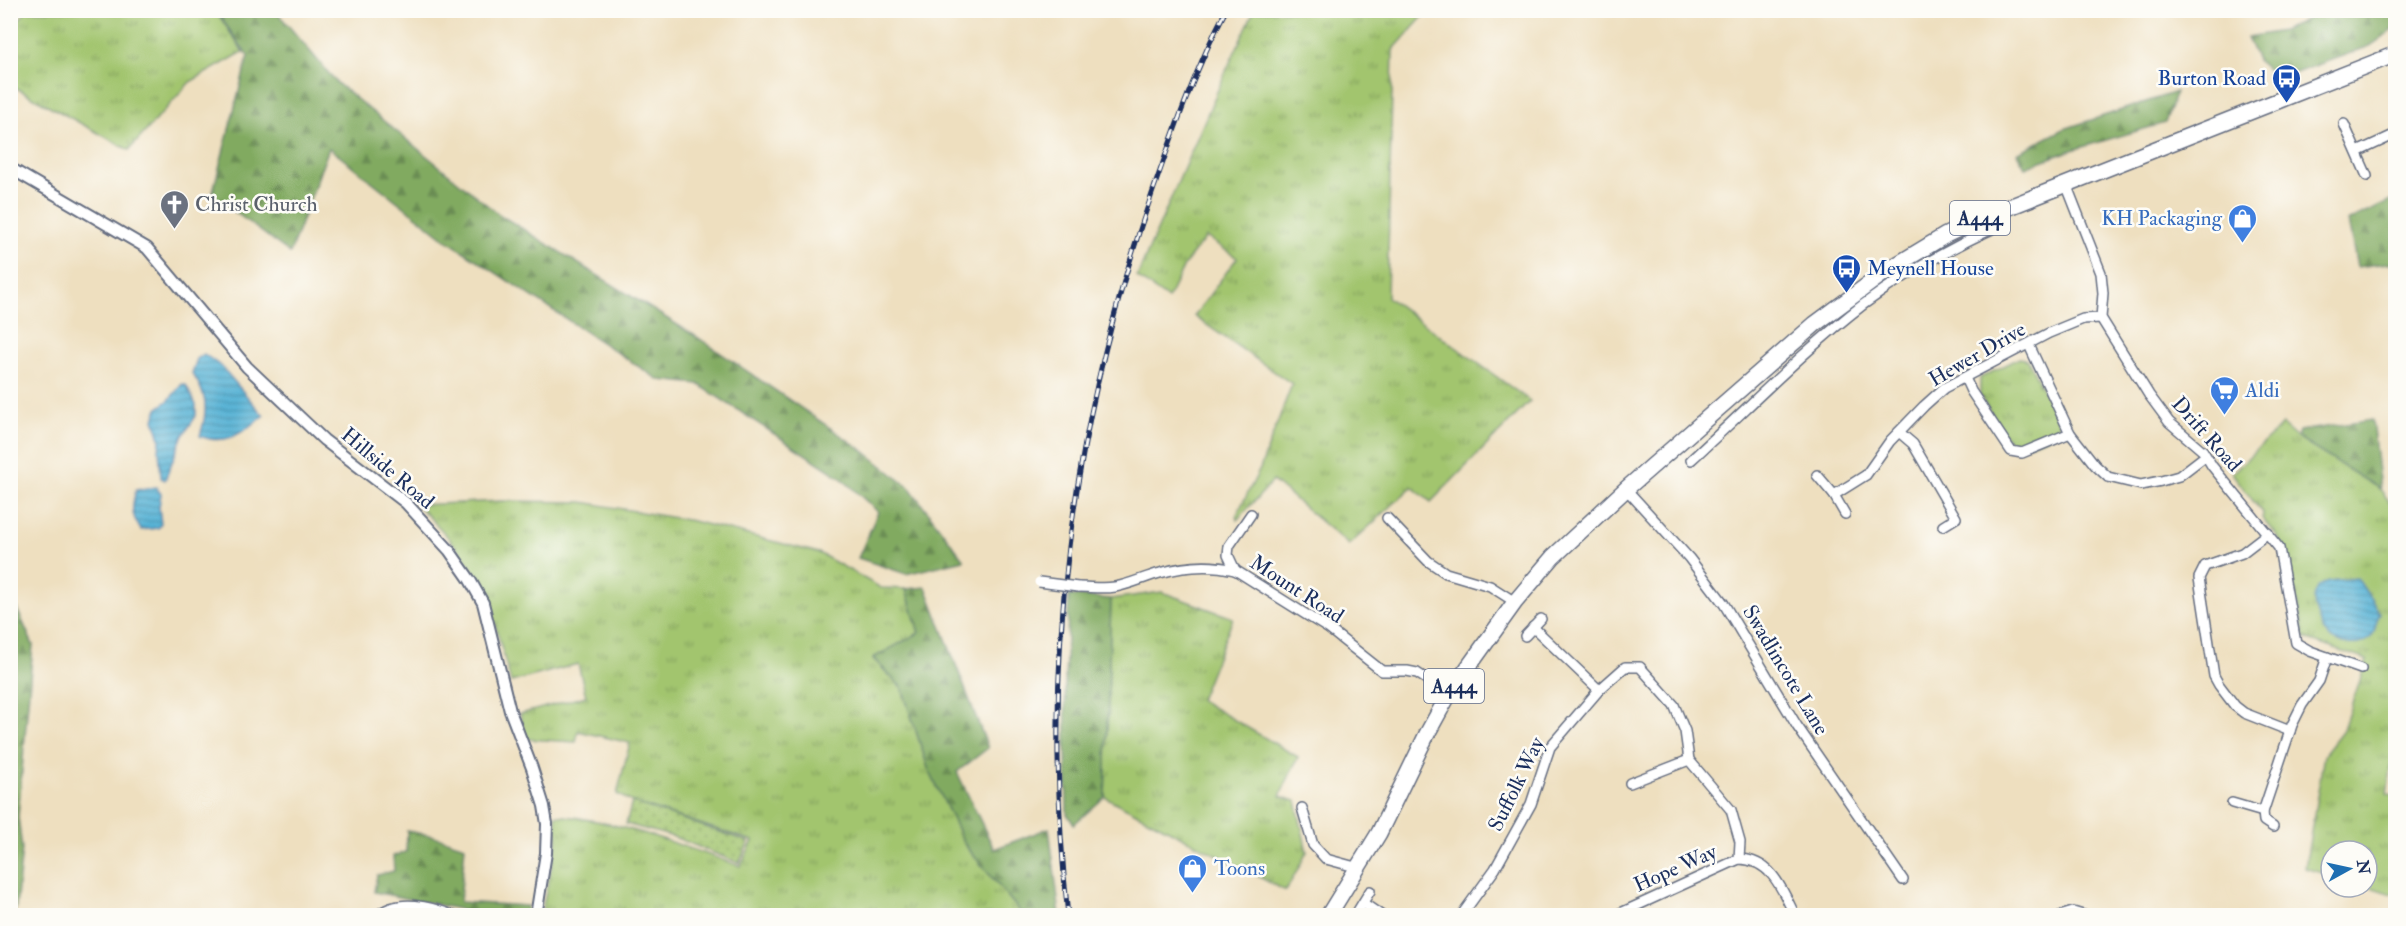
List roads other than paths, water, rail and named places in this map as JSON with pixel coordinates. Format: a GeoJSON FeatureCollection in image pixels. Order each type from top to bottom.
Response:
{"type":"FeatureCollection","features":[{"type":"Feature","properties":{"kind":"highway","name":"A444"},"geometry":{"type":"LineString","coordinates":[[1328,915],[1379,833],[1449,694],[1515,602],[1553,557],[1626,489],[1815,324],[1888,270],[1946,235],[2066,184],[2396,54]]}},
{"type":"Feature","properties":{"kind":"street"},"geometry":{"type":"LineString","coordinates":[[2344,124],[2367,176]]}},
{"type":"Feature","properties":{"kind":"street"},"geometry":{"type":"LineString","coordinates":[[2357,152],[2396,134]]}},
{"type":"Feature","properties":{"kind":"street","name":"Hillside Road"},"geometry":{"type":"LineString","coordinates":[[10,168],[147,248],[246,367],[324,440],[406,502],[449,550],[483,603],[510,711],[544,806],[547,824],[546,853],[536,915]]}},
{"type":"Feature","properties":{"kind":"street"},"geometry":{"type":"LineString","coordinates":[[2066,184],[2101,273],[2103,293],[2101,318]]}},
{"type":"Feature","properties":{"kind":"street"},"geometry":{"type":"LineString","coordinates":[[1690,460],[1829,333],[1885,289],[1938,256],[2002,224],[1997,212]]}},
{"type":"Feature","properties":{"kind":"street","name":"Hewer Drive"},"geometry":{"type":"LineString","coordinates":[[1834,495],[1866,475],[1899,432],[1944,388],[2049,333],[2083,319],[2101,318]]}},
{"type":"Feature","properties":{"kind":"street","name":"Drift Road"},"geometry":{"type":"LineString","coordinates":[[2101,318],[2149,395],[2169,422],[2203,451],[2282,554],[2296,643],[2303,649],[2361,669]]}},
{"type":"Feature","properties":{"kind":"street"},"geometry":{"type":"LineString","coordinates":[[2029,345],[2070,433],[2095,465],[2108,477],[2124,483],[2141,485],[2161,482],[2179,476],[2205,456]]}},
{"type":"Feature","properties":{"kind":"street"},"geometry":{"type":"LineString","coordinates":[[1779,355],[1790,368]]}},
{"type":"Feature","properties":{"kind":"street"},"geometry":{"type":"LineString","coordinates":[[1965,378],[1971,391],[2011,451],[2022,453],[2070,433]]}},
{"type":"Feature","properties":{"kind":"street"},"geometry":{"type":"LineString","coordinates":[[1899,432],[1913,444],[1956,518],[1943,526]]}},
{"type":"Feature","properties":{"kind":"street"},"geometry":{"type":"LineString","coordinates":[[1817,475],[1834,495],[1845,514]]}},
{"type":"Feature","properties":{"kind":"street","name":"Swadlincote Lane"},"geometry":{"type":"LineString","coordinates":[[1626,489],[1689,558],[1724,604],[1797,726],[1903,880]]}},
{"type":"Feature","properties":{"kind":"street"},"geometry":{"type":"LineString","coordinates":[[1234,570],[1228,555],[1229,546],[1251,514]]}},
{"type":"Feature","properties":{"kind":"street"},"geometry":{"type":"LineString","coordinates":[[1387,518],[1428,561],[1446,573],[1490,586],[1515,602]]}},
{"type":"Feature","properties":{"kind":"street"},"geometry":{"type":"LineString","coordinates":[[2268,533],[2242,553],[2205,566],[2199,578],[2213,667],[2219,686],[2235,706],[2244,713],[2290,731]]}},
{"type":"Feature","properties":{"kind":"street","name":"Mount Road"},"geometry":{"type":"LineString","coordinates":[[1039,582],[1112,588],[1140,582],[1160,573],[1201,566],[1221,566],[1234,570],[1329,629],[1382,671],[1417,673],[1449,694]]}},
{"type":"Feature","properties":{"kind":"street"},"geometry":{"type":"LineString","coordinates":[[1525,636],[1541,619]]}},
{"type":"Feature","properties":{"kind":"street"},"geometry":{"type":"LineString","coordinates":[[1533,627],[1599,690]]}},
{"type":"Feature","properties":{"kind":"street"},"geometry":{"type":"LineString","coordinates":[[2273,827],[2264,821],[2263,812],[2290,731],[2302,705],[2319,681],[2327,657]]}},
{"type":"Feature","properties":{"kind":"street","name":"Suffolk Way"},"geometry":{"type":"LineString","coordinates":[[1461,915],[1494,869],[1530,804],[1541,780],[1550,747],[1599,690],[1625,667],[1640,667],[1674,705],[1685,732],[1689,760]]}},
{"type":"Feature","properties":{"kind":"street"},"geometry":{"type":"LineString","coordinates":[[1630,783],[1689,760],[1731,810],[1740,842],[1739,859]]}},
{"type":"Feature","properties":{"kind":"street"},"geometry":{"type":"LineString","coordinates":[[2232,803],[2263,812]]}},
{"type":"Feature","properties":{"kind":"street"},"geometry":{"type":"LineString","coordinates":[[1302,808],[1313,845],[1326,858],[1359,868]]}},
{"type":"Feature","properties":{"kind":"street","name":"Hope Way"},"geometry":{"type":"LineString","coordinates":[[1614,915],[1739,859],[1748,859],[1768,867],[1795,915]]}},
{"type":"Feature","properties":{"kind":"street"},"geometry":{"type":"LineString","coordinates":[[1356,914],[1370,891]]}},
{"type":"Feature","properties":{"kind":"street"},"geometry":{"type":"LineString","coordinates":[[1363,903],[1382,915]]}},
{"type":"Feature","properties":{"kind":"street"},"geometry":{"type":"LineString","coordinates":[[377,915],[384,909],[408,905],[436,908],[454,915]]}},
{"type":"Feature","properties":{"kind":"street"},"geometry":{"type":"LineString","coordinates":[[2060,915],[2073,912],[2086,915]]}},
{"type":"Feature","properties":{"kind":"water"},"geometry":{"type":"Polygon","coordinates":[[[204,354],[222,367],[264,416],[235,436],[219,440],[200,436],[205,403],[201,389],[192,373],[197,359],[204,354]]]}},
{"type":"Feature","properties":{"kind":"water"},"geometry":{"type":"Polygon","coordinates":[[[182,384],[186,385],[196,405],[196,416],[182,437],[165,480],[161,478],[160,439],[154,419],[158,408],[169,400],[182,384]]]}},
{"type":"Feature","properties":{"kind":"water"},"geometry":{"type":"Polygon","coordinates":[[[156,487],[161,494],[159,507],[161,524],[158,528],[141,530],[133,511],[136,490],[156,487]]]}},
{"type":"Feature","properties":{"kind":"water"},"geometry":{"type":"Polygon","coordinates":[[[2357,578],[2380,613],[2374,632],[2368,640],[2363,643],[2348,644],[2334,640],[2327,635],[2321,626],[2315,608],[2314,596],[2319,586],[2329,581],[2357,578]]]}},
{"type":"Feature","properties":{"kind":"railway"},"geometry":{"type":"LineString","coordinates":[[1068,916],[1060,822],[1058,729],[1061,637],[1069,547],[1082,457],[1101,367],[1125,278],[1178,120],[1205,53],[1226,10]]}},
{"type":"Feature","properties":{"kind":"place","name":"Burton Road"},"geometry":{"type":"Point","coordinates":[2287,104]}},
{"type":"Feature","properties":{"kind":"place","name":"Christ Church"},"geometry":{"type":"Point","coordinates":[174,230]}},
{"type":"Feature","properties":{"kind":"place","name":"KH Packaging"},"geometry":{"type":"Point","coordinates":[2243,244]}},
{"type":"Feature","properties":{"kind":"place","name":"Meynell House"},"geometry":{"type":"Point","coordinates":[1846,294]}},
{"type":"Feature","properties":{"kind":"place","name":"Aldi"},"geometry":{"type":"Point","coordinates":[2224,416]}},
{"type":"Feature","properties":{"kind":"place","name":"Toons"},"geometry":{"type":"Point","coordinates":[1193,894]}}]}
